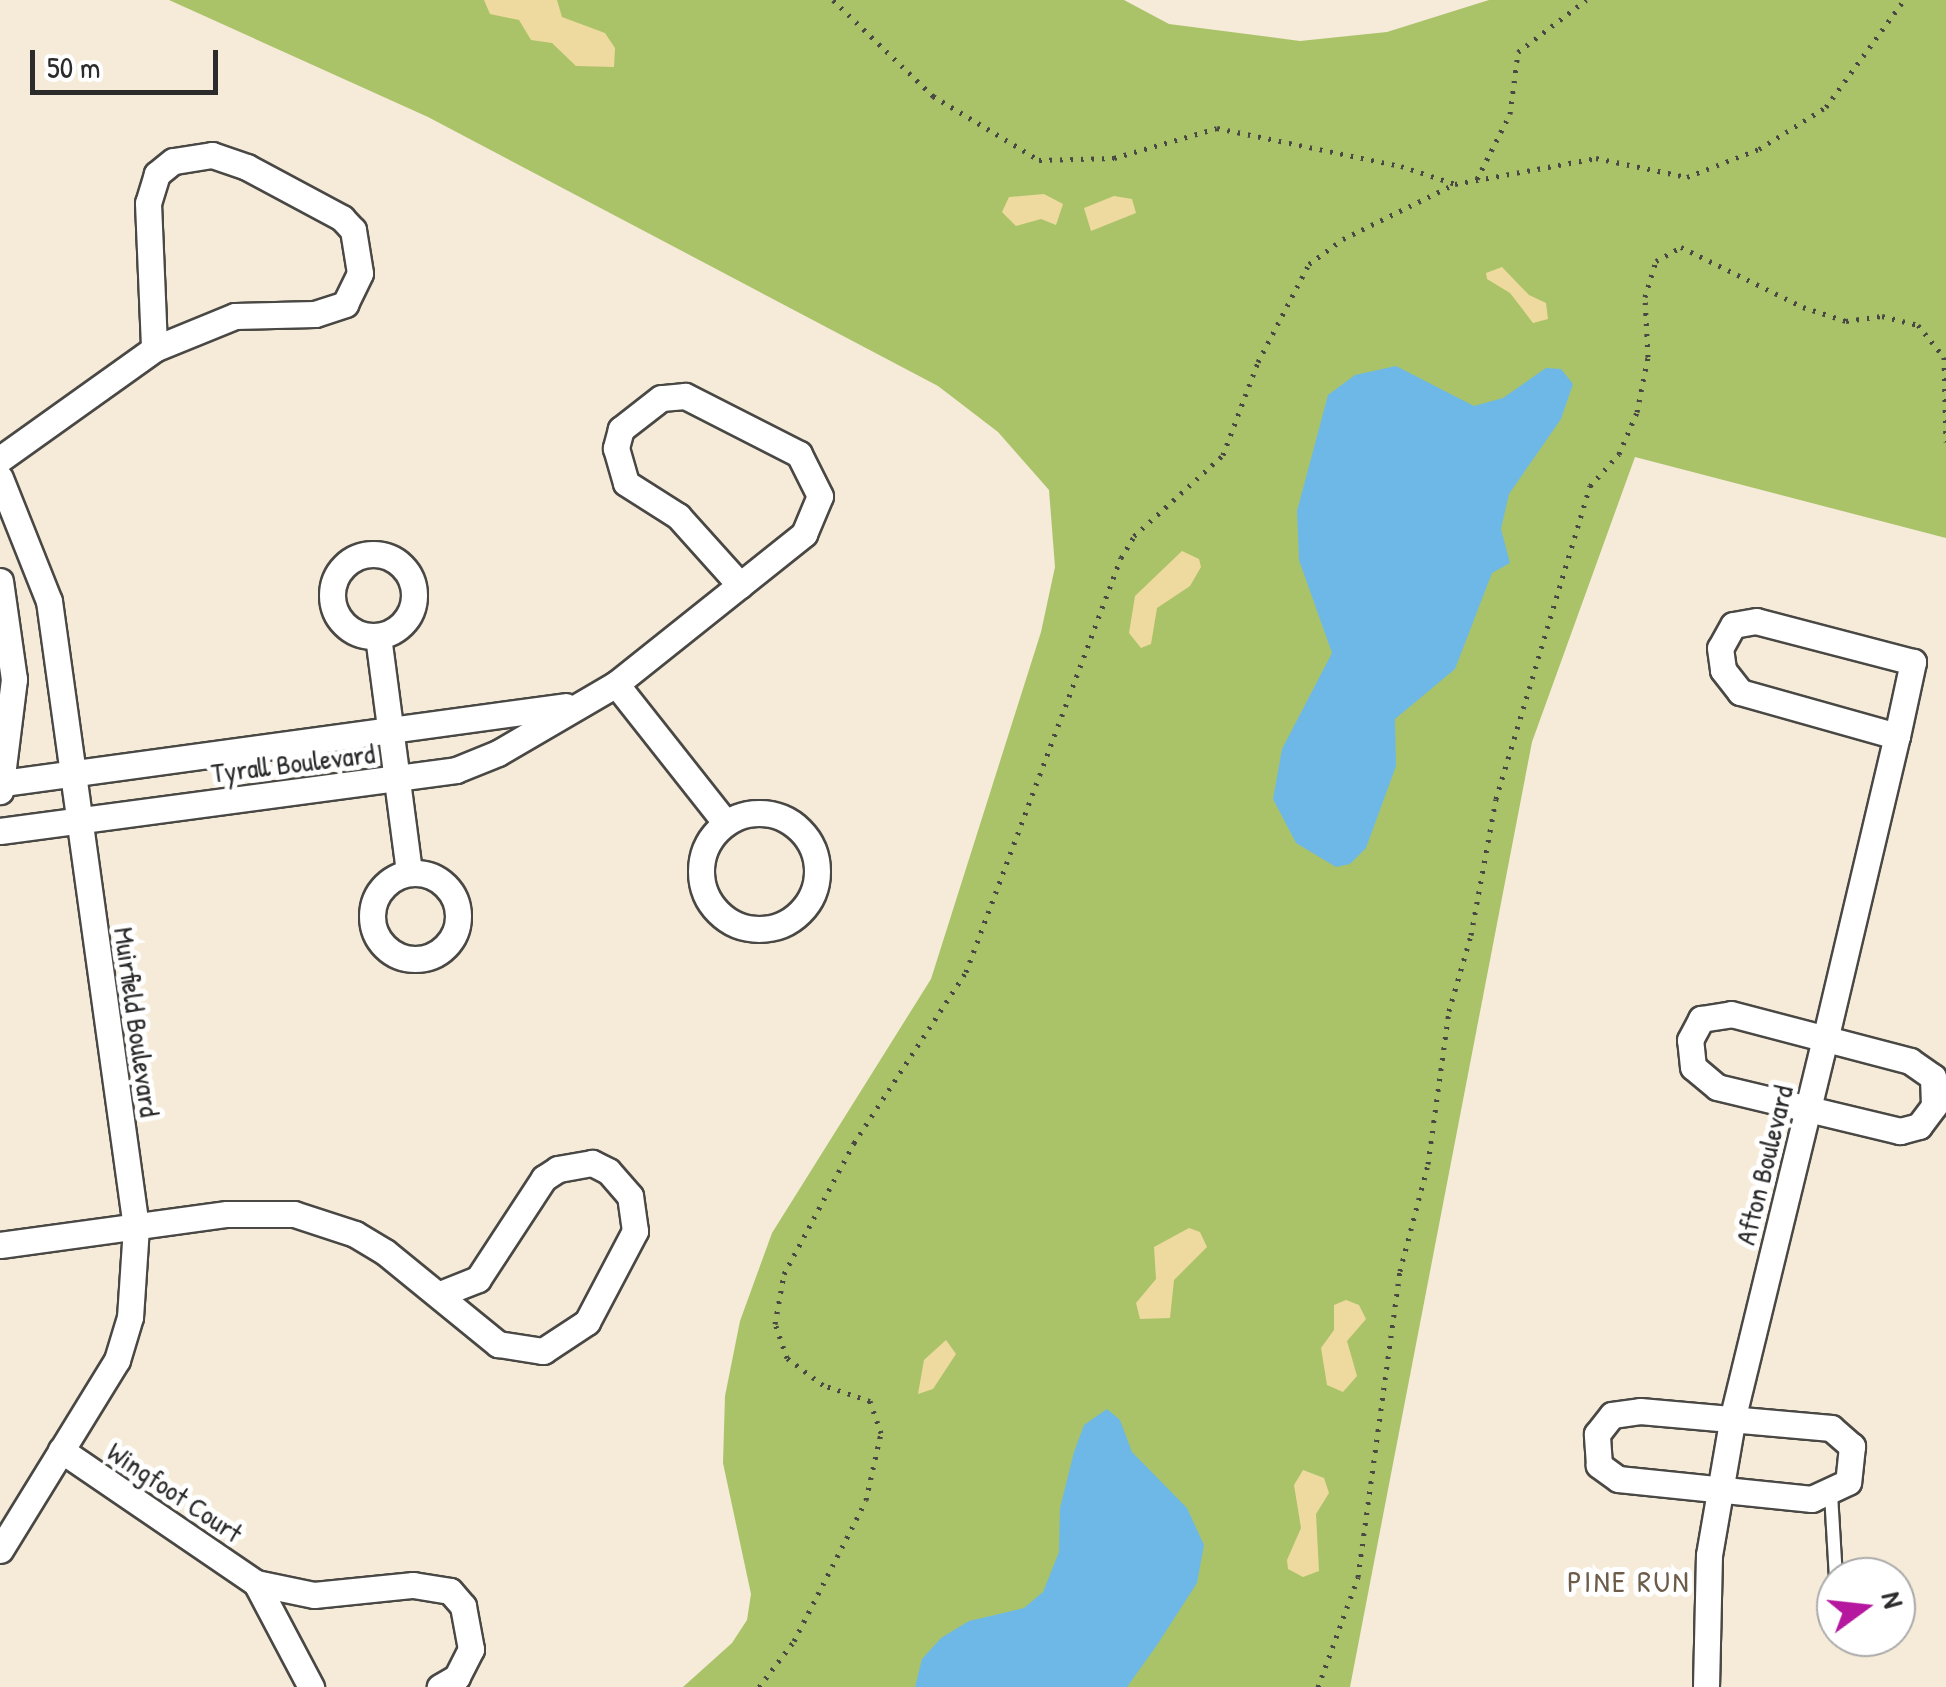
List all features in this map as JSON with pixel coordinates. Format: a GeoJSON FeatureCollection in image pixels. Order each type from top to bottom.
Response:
{"type":"FeatureCollection","features":[{"type":"Feature","properties":{"kind":"street"},"geometry":{"type":"LineString","coordinates":[[0,459],[154,348],[235,316],[315,314],[345,304],[360,273],[352,230],[342,218],[247,167],[212,155],[173,161],[157,174],[148,203],[154,348]]}},
{"type":"Feature","properties":{"kind":"street","name":"Tyrall Boulevard"},"geometry":{"type":"LineString","coordinates":[[1,787],[74,774],[498,754],[576,704],[616,684],[740,585],[817,516],[814,474],[800,454],[685,396],[661,398],[621,429],[616,448],[626,483],[678,516],[740,585]]}},
{"type":"Feature","properties":{"kind":"street","name":"Muirfield Boulevard"},"geometry":{"type":"LineString","coordinates":[[0,478],[48,601],[136,1227],[130,1317],[116,1360],[0,1550]]}},
{"type":"Feature","properties":{"kind":"street"},"geometry":{"type":"LineString","coordinates":[[0,582],[14,679],[1,787]]}},
{"type":"Feature","properties":{"kind":"street","name":"Afton Boulevard"},"geometry":{"type":"LineString","coordinates":[[1706,1687],[1704,1621],[1733,1416],[1826,1040],[1897,736],[1913,662],[1756,621],[1733,625],[1720,648],[1723,670],[1740,692],[1897,736]]}},
{"type":"Feature","properties":{"kind":"street"},"geometry":{"type":"LineString","coordinates":[[378,636],[409,872]]}},
{"type":"Feature","properties":{"kind":"street"},"geometry":{"type":"LineString","coordinates":[[616,684],[726,822]]}},
{"type":"Feature","properties":{"kind":"street","name":"Tyrall Boulevard"},"geometry":{"type":"LineString","coordinates":[[0,831],[78,820],[392,757],[576,704]]}},
{"type":"Feature","properties":{"kind":"street"},"geometry":{"type":"LineString","coordinates":[[766,812],[805,834],[818,878],[796,917],[752,929],[713,907],[700,864],[726,822],[766,812]]}},
{"type":"Feature","properties":{"kind":"street"},"geometry":{"type":"LineString","coordinates":[[1730,1014],[1826,1040],[1910,1061],[1933,1078],[1934,1106],[1919,1126],[1900,1131],[1717,1088],[1693,1067],[1690,1040],[1701,1019],[1730,1014]]}},
{"type":"Feature","properties":{"kind":"street"},"geometry":{"type":"LineString","coordinates":[[0,1245],[265,1212],[321,1220],[384,1252],[498,1344],[543,1350],[563,1343],[587,1322],[635,1231],[630,1196],[608,1170],[592,1163],[558,1169],[544,1178],[478,1280],[440,1294]]}},
{"type":"Feature","properties":{"kind":"street"},"geometry":{"type":"LineString","coordinates":[[1640,1410],[1733,1416],[1831,1428],[1852,1446],[1848,1482],[1831,1494],[1812,1500],[1618,1478],[1599,1466],[1597,1434],[1612,1416],[1640,1410]]}},
{"type":"Feature","properties":{"kind":"street","name":"Wingfoot Court"},"geometry":{"type":"LineString","coordinates":[[61,1450],[256,1583],[314,1595],[412,1584],[450,1592],[464,1606],[470,1649],[457,1678],[440,1687]]}},
{"type":"Feature","properties":{"kind":"street","name":"Wingfoot Court"},"geometry":{"type":"LineString","coordinates":[[256,1583],[311,1687]]}},
{"type":"Feature","properties":{"kind":"lane"},"geometry":{"type":"LineString","coordinates":[[1831,1494],[1835,1557]]}},
{"type":"Feature","properties":{"kind":"path"},"geometry":{"type":"LineString","coordinates":[[833,0],[933,96],[1039,160],[1114,158],[1217,128],[1401,166],[1456,184]]}},
{"type":"Feature","properties":{"kind":"path"},"geometry":{"type":"LineString","coordinates":[[1478,179],[1510,114],[1518,52],[1586,0]]}},
{"type":"Feature","properties":{"kind":"path"},"geometry":{"type":"LineString","coordinates":[[759,1687],[816,1602],[866,1500],[879,1456],[878,1412],[870,1401],[797,1371],[779,1343],[776,1304],[802,1237],[966,972],[988,904],[1067,716],[1092,623],[1134,536],[1223,455],[1276,322],[1320,252],[1456,184],[1478,179],[1596,158],[1669,177],[1722,166],[1826,107],[1904,0]]}},
{"type":"Feature","properties":{"kind":"path"},"geometry":{"type":"LineString","coordinates":[[1318,1687],[1358,1577],[1400,1270],[1428,1164],[1449,1011],[1471,935],[1496,799],[1590,486],[1619,454],[1637,412],[1648,357],[1644,297],[1656,260],[1680,247],[1803,307],[1846,321],[1882,316],[1918,326],[1944,357],[1946,442]]}},
{"type":"Feature","properties":{"kind":"green space"},"geometry":{"type":"Polygon","coordinates":[[[169,0],[1124,0],[1169,24],[1300,41],[1387,32],[1489,0],[1946,0],[1946,538],[1635,457],[1532,742],[1350,1687],[683,1687],[732,1643],[747,1620],[751,1594],[723,1463],[725,1396],[740,1321],[772,1233],[931,979],[1041,632],[1055,567],[1049,490],[998,432],[938,386],[428,117],[169,0]]]}},
{"type":"Feature","properties":{"kind":"sand"},"geometry":{"type":"Polygon","coordinates":[[[484,0],[557,0],[562,17],[605,33],[615,48],[614,67],[576,66],[552,43],[531,40],[519,20],[490,14],[484,0]]]}},
{"type":"Feature","properties":{"kind":"sand"},"geometry":{"type":"Polygon","coordinates":[[[1044,194],[1063,204],[1056,225],[1041,219],[1016,226],[1002,212],[1009,197],[1044,194]]]}},
{"type":"Feature","properties":{"kind":"sand"},"geometry":{"type":"Polygon","coordinates":[[[1114,196],[1132,199],[1136,213],[1091,231],[1084,208],[1114,196]]]}},
{"type":"Feature","properties":{"kind":"sand"},"geometry":{"type":"Polygon","coordinates":[[[1502,267],[1529,295],[1546,303],[1548,319],[1533,323],[1510,293],[1487,279],[1486,273],[1502,267]]]}},
{"type":"Feature","properties":{"kind":"sand"},"geometry":{"type":"Polygon","coordinates":[[[1182,551],[1199,559],[1201,567],[1190,586],[1157,608],[1151,644],[1141,648],[1129,633],[1135,596],[1182,551]]]}},
{"type":"Feature","properties":{"kind":"sand"},"geometry":{"type":"Polygon","coordinates":[[[1189,1228],[1200,1232],[1207,1247],[1174,1280],[1170,1318],[1140,1319],[1136,1303],[1156,1279],[1154,1247],[1189,1228]]]}},
{"type":"Feature","properties":{"kind":"sand"},"geometry":{"type":"Polygon","coordinates":[[[1346,1300],[1359,1305],[1366,1319],[1347,1341],[1357,1376],[1343,1392],[1327,1385],[1321,1348],[1334,1330],[1334,1305],[1346,1300]]]}},
{"type":"Feature","properties":{"kind":"sand"},"geometry":{"type":"Polygon","coordinates":[[[946,1340],[956,1354],[933,1389],[918,1394],[924,1360],[946,1340]]]}},
{"type":"Feature","properties":{"kind":"sand"},"geometry":{"type":"Polygon","coordinates":[[[1303,1470],[1324,1478],[1329,1493],[1316,1514],[1319,1571],[1303,1577],[1288,1569],[1287,1560],[1301,1528],[1294,1485],[1303,1470]]]}},
{"type":"Feature","properties":{"kind":"water"},"geometry":{"type":"Polygon","coordinates":[[[1396,366],[1474,406],[1503,398],[1546,368],[1561,369],[1573,384],[1561,419],[1509,494],[1501,529],[1510,563],[1492,573],[1455,669],[1395,719],[1396,766],[1366,848],[1350,864],[1336,867],[1296,843],[1273,799],[1282,749],[1332,653],[1299,560],[1297,511],[1328,395],[1355,375],[1396,366]]]}},
{"type":"Feature","properties":{"kind":"water"},"geometry":{"type":"Polygon","coordinates":[[[1107,1409],[1120,1420],[1132,1452],[1187,1508],[1204,1545],[1197,1583],[1157,1645],[1127,1687],[915,1687],[922,1659],[941,1638],[969,1621],[1024,1608],[1043,1592],[1059,1552],[1060,1508],[1074,1452],[1084,1425],[1107,1409]]]}},
{"type":"Feature","properties":{"kind":"district","name":"PINE RUN"},"geometry":{"type":"Point","coordinates":[1629,1581]}}]}
